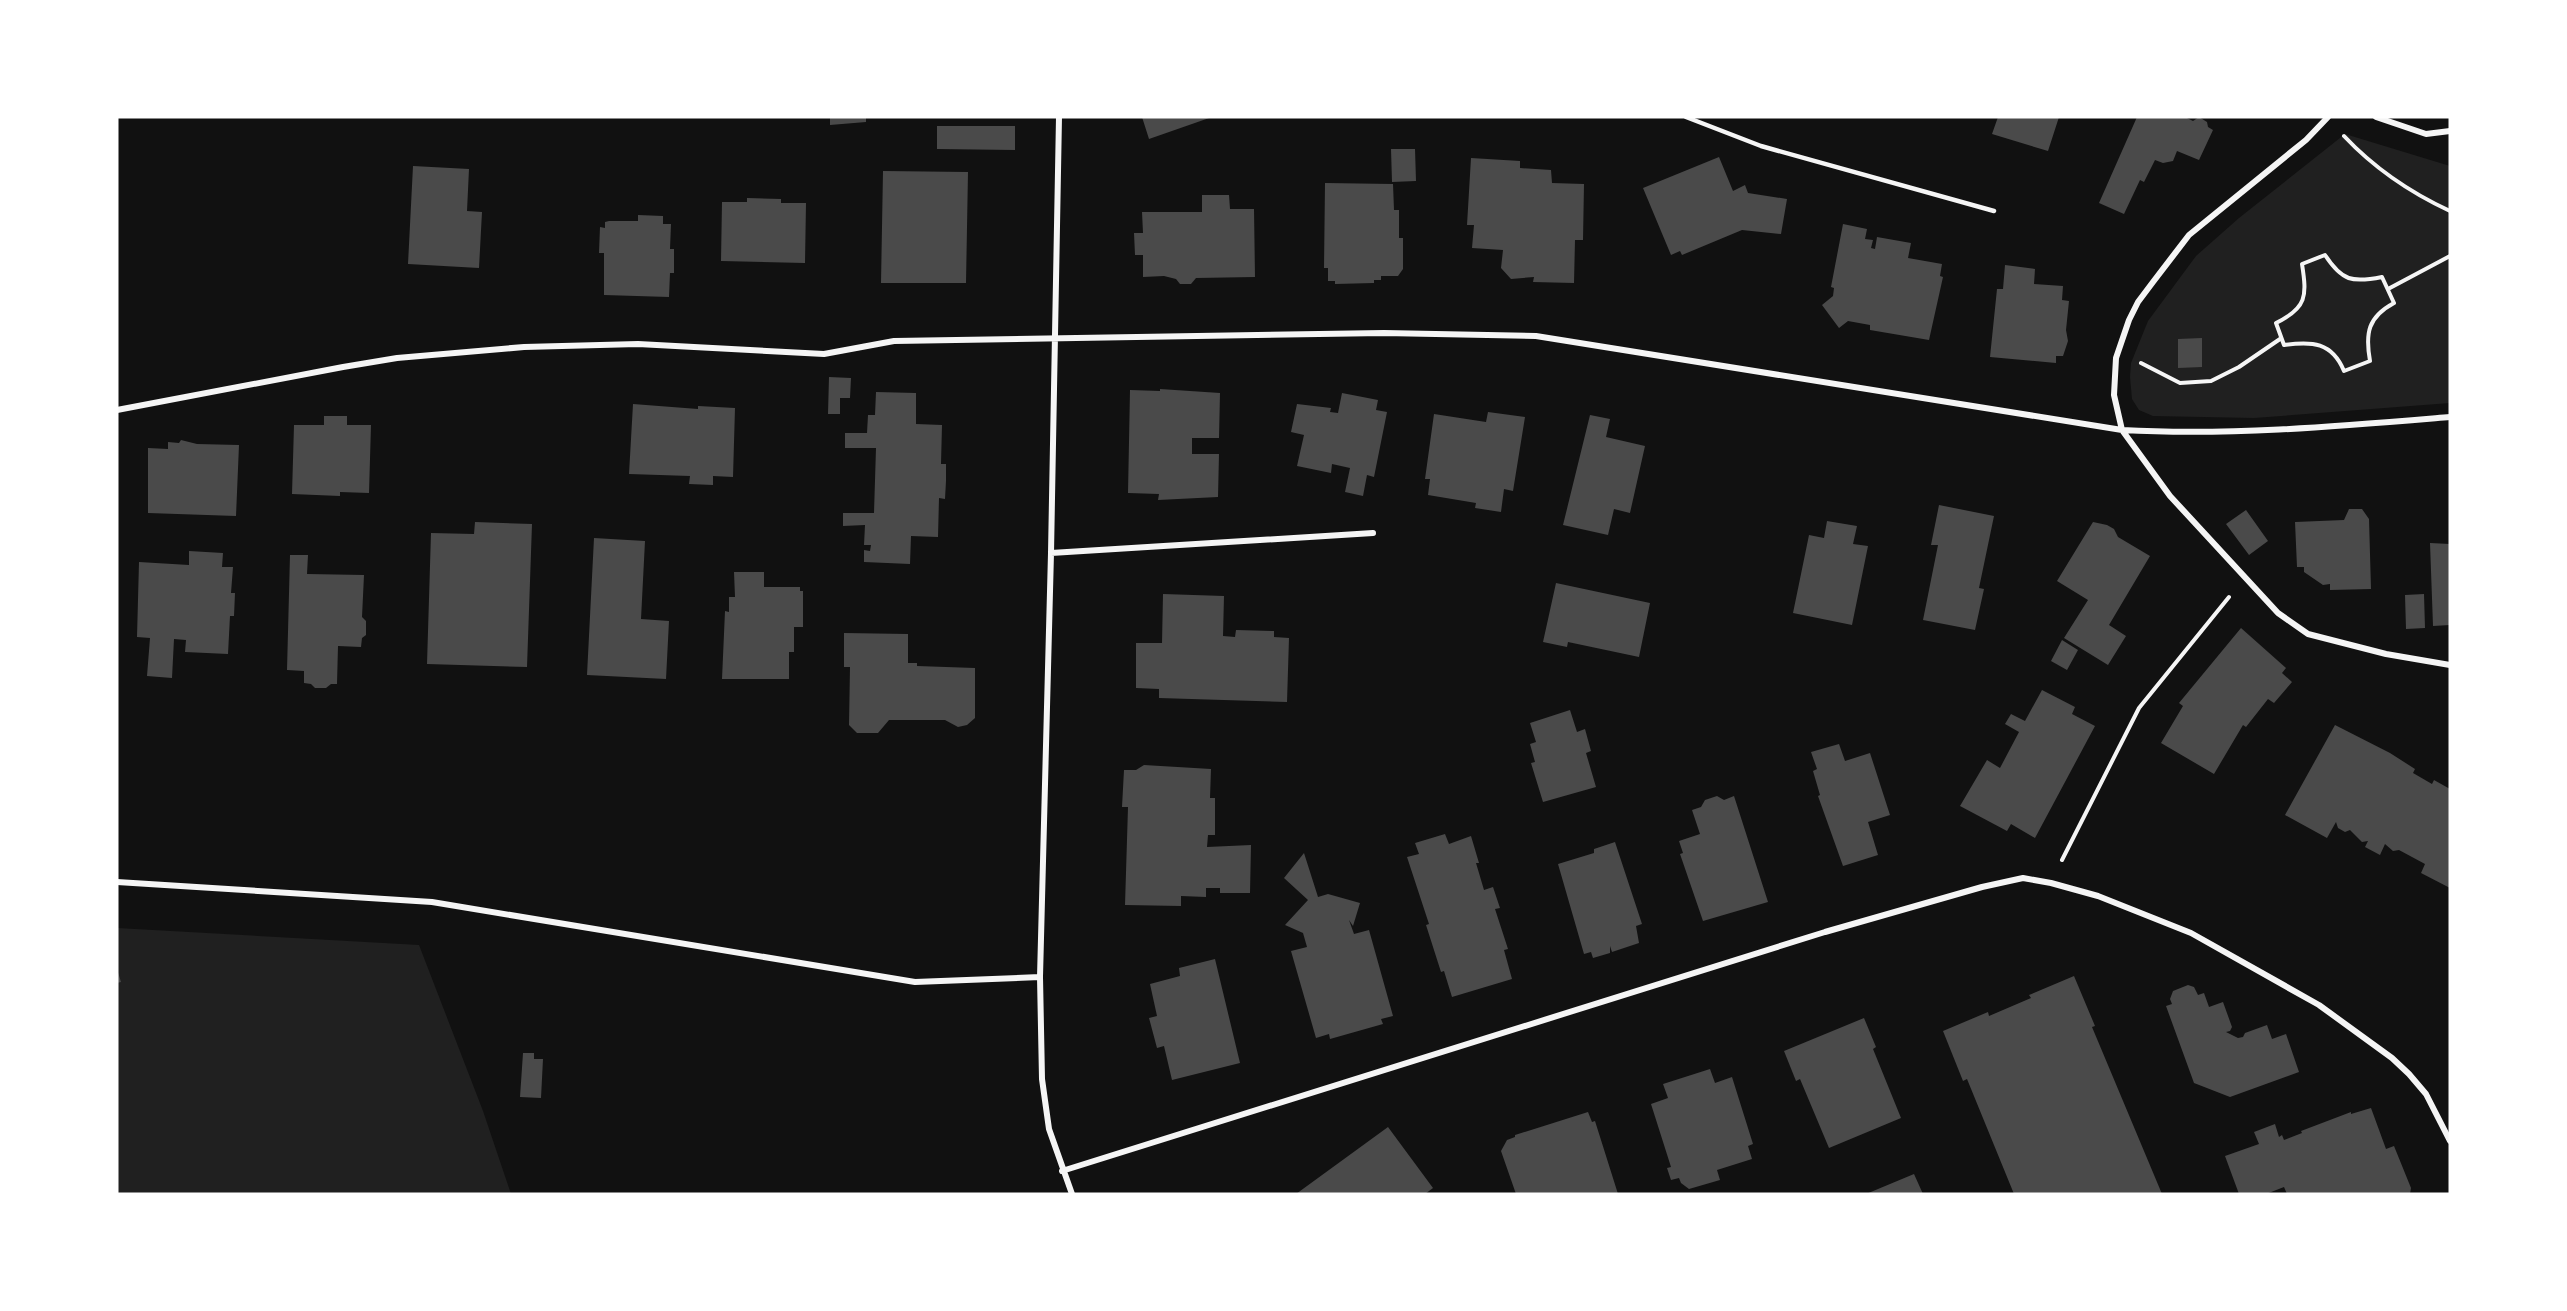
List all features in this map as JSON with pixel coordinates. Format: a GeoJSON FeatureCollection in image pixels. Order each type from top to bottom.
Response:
{"type":"FeatureCollection","features":[{"type":"Feature","properties":{"kind":"street"},"geometry":{"type":"LineString","coordinates":[[1059,117],[1040,977],[1042,1079],[1048,1129],[1072,1194]]}},
{"type":"Feature","properties":{"kind":"street"},"geometry":{"type":"LineString","coordinates":[[2327,117],[2306,140],[2189,235],[2138,302],[2118,354],[2114,395],[2122,430],[2170,496],[2278,613],[2307,634],[2386,654],[2450,664]]}},
{"type":"Feature","properties":{"kind":"street"},"geometry":{"type":"LineString","coordinates":[[2376,117],[2426,134],[2450,131]]}},
{"type":"Feature","properties":{"kind":"street"},"geometry":{"type":"LineString","coordinates":[[117,410],[397,358],[524,346],[638,344],[824,354],[894,341],[1384,333],[1536,336],[2122,430],[2161,432],[2279,428],[2450,417]]}},
{"type":"Feature","properties":{"kind":"street"},"geometry":{"type":"LineString","coordinates":[[1051,553],[1373,534]]}},
{"type":"Feature","properties":{"kind":"street"},"geometry":{"type":"LineString","coordinates":[[1062,1171],[1836,929],[1982,887],[2023,878],[2051,882],[2098,896],[2191,933],[2319,1005],[2392,1058],[2409,1074],[2426,1095],[2450,1141]]}},
{"type":"Feature","properties":{"kind":"street"},"geometry":{"type":"LineString","coordinates":[[117,882],[432,902],[613,930],[915,982],[1040,977]]}},
{"type":"Feature","properties":{"kind":"lane"},"geometry":{"type":"LineString","coordinates":[[1686,117],[1761,146],[1994,211]]}},
{"type":"Feature","properties":{"kind":"path"},"geometry":{"type":"LineString","coordinates":[[2327,117],[2386,176],[2415,195],[2450,211]]}},
{"type":"Feature","properties":{"kind":"path"},"geometry":{"type":"LineString","coordinates":[[2325,255],[2336,271],[2347,278],[2363,281],[2382,277],[2388,289],[2394,303],[2379,311],[2370,326],[2367,344],[2370,361],[2344,371],[2338,356],[2321,345],[2303,342],[2284,345],[2280,339],[2276,322],[2293,314],[2303,303],[2306,286],[2302,264],[2325,255]]}},
{"type":"Feature","properties":{"kind":"path"},"geometry":{"type":"LineString","coordinates":[[2388,289],[2450,256]]}},
{"type":"Feature","properties":{"kind":"path"},"geometry":{"type":"LineString","coordinates":[[2118,354],[2145,364],[2180,383],[2211,381],[2239,367],[2280,339]]}},
{"type":"Feature","properties":{"kind":"path"},"geometry":{"type":"LineString","coordinates":[[2051,882],[2139,708],[2244,578]]}},
{"type":"Feature","properties":{"kind":"shaded area"},"geometry":{"type":"Polygon","coordinates":[[[2345,134],[2450,166],[2450,403],[2254,418],[2153,416],[2139,410],[2132,399],[2131,363],[2148,321],[2196,256],[2239,218],[2345,134]]]}},
{"type":"Feature","properties":{"kind":"shaded area"},"geometry":{"type":"Polygon","coordinates":[[[117,928],[419,945],[483,1111],[511,1194],[117,1194],[117,928]]]}},
{"type":"Feature","properties":{"kind":"building"},"geometry":{"type":"Polygon","coordinates":[[[830,117],[866,117],[866,122],[830,125],[830,117]]]}},
{"type":"Feature","properties":{"kind":"building"},"geometry":{"type":"Polygon","coordinates":[[[1142,117],[1212,117],[1149,139],[1142,117]]]}},
{"type":"Feature","properties":{"kind":"building"},"geometry":{"type":"Polygon","coordinates":[[[1998,117],[2059,117],[2048,151],[1992,134],[1998,117]]]}},
{"type":"Feature","properties":{"kind":"building"},"geometry":{"type":"Polygon","coordinates":[[[2137,117],[2185,117],[2193,121],[2199,117],[2213,130],[2199,160],[2177,151],[2173,161],[2163,163],[2155,160],[2144,182],[2140,180],[2124,214],[2099,203],[2137,117]]]}},
{"type":"Feature","properties":{"kind":"building"},"geometry":{"type":"Polygon","coordinates":[[[937,126],[1015,126],[1015,150],[937,149],[937,126]]]}},
{"type":"Feature","properties":{"kind":"building"},"geometry":{"type":"Polygon","coordinates":[[[1391,149],[1415,149],[1416,181],[1392,182],[1391,149]]]}},
{"type":"Feature","properties":{"kind":"building"},"geometry":{"type":"Polygon","coordinates":[[[1719,157],[1733,191],[1745,185],[1748,193],[1787,199],[1781,234],[1742,230],[1682,255],[1680,251],[1671,255],[1643,188],[1719,157]]]}},
{"type":"Feature","properties":{"kind":"building"},"geometry":{"type":"Polygon","coordinates":[[[1471,158],[1520,161],[1520,168],[1551,170],[1552,183],[1584,184],[1583,240],[1575,240],[1574,283],[1533,282],[1534,277],[1511,279],[1501,268],[1503,250],[1472,248],[1474,225],[1467,225],[1471,158]]]}},
{"type":"Feature","properties":{"kind":"building"},"geometry":{"type":"Polygon","coordinates":[[[413,166],[469,169],[467,211],[482,212],[479,268],[408,264],[413,166]]]}},
{"type":"Feature","properties":{"kind":"building"},"geometry":{"type":"Polygon","coordinates":[[[883,171],[968,172],[966,283],[881,283],[883,171]]]}},
{"type":"Feature","properties":{"kind":"building"},"geometry":{"type":"Polygon","coordinates":[[[1325,183],[1393,184],[1394,210],[1399,210],[1399,238],[1403,238],[1403,269],[1398,276],[1381,276],[1381,280],[1374,280],[1374,283],[1335,284],[1335,281],[1328,281],[1328,268],[1324,268],[1325,183]]]}},
{"type":"Feature","properties":{"kind":"building"},"geometry":{"type":"Polygon","coordinates":[[[1202,195],[1229,195],[1230,209],[1254,209],[1255,277],[1196,278],[1191,284],[1180,284],[1176,279],[1164,276],[1143,277],[1143,255],[1135,255],[1134,233],[1143,233],[1142,212],[1202,212],[1202,195]]]}},
{"type":"Feature","properties":{"kind":"building"},"geometry":{"type":"Polygon","coordinates":[[[747,198],[781,199],[781,203],[806,203],[805,263],[721,261],[722,202],[747,202],[747,198]]]}},
{"type":"Feature","properties":{"kind":"building"},"geometry":{"type":"Polygon","coordinates":[[[638,215],[663,216],[663,224],[671,224],[670,249],[674,249],[674,273],[670,273],[669,297],[604,295],[604,253],[599,253],[600,227],[605,228],[605,222],[609,221],[638,221],[638,215]]]}},
{"type":"Feature","properties":{"kind":"building"},"geometry":{"type":"Polygon","coordinates":[[[1843,224],[1867,229],[1865,239],[1873,240],[1871,248],[1875,249],[1877,237],[1911,243],[1908,258],[1942,264],[1940,276],[1943,277],[1929,340],[1870,330],[1870,325],[1848,321],[1839,328],[1822,305],[1833,296],[1834,288],[1831,287],[1843,224]]]}},
{"type":"Feature","properties":{"kind":"building"},"geometry":{"type":"Polygon","coordinates":[[[2005,265],[2035,269],[2034,284],[2063,286],[2062,300],[2069,301],[2066,330],[2068,341],[2063,356],[2056,356],[2056,363],[1990,357],[1997,289],[2003,289],[2005,265]]]}},
{"type":"Feature","properties":{"kind":"building"},"geometry":{"type":"Polygon","coordinates":[[[2202,338],[2202,367],[2178,368],[2178,339],[2202,338]]]}},
{"type":"Feature","properties":{"kind":"building"},"geometry":{"type":"Polygon","coordinates":[[[829,377],[851,378],[850,398],[840,398],[840,414],[828,414],[829,377]]]}},
{"type":"Feature","properties":{"kind":"building"},"geometry":{"type":"Polygon","coordinates":[[[1160,389],[1220,393],[1219,438],[1192,438],[1192,454],[1219,454],[1218,497],[1158,500],[1159,494],[1128,493],[1130,390],[1160,391],[1160,389]]]}},
{"type":"Feature","properties":{"kind":"building"},"geometry":{"type":"Polygon","coordinates":[[[876,392],[916,393],[916,424],[942,425],[941,464],[946,464],[946,481],[945,499],[939,498],[938,537],[911,536],[910,564],[864,562],[864,550],[870,551],[871,545],[864,545],[865,525],[843,526],[843,513],[874,513],[876,448],[845,448],[845,433],[867,433],[868,415],[875,415],[876,392]]]}},
{"type":"Feature","properties":{"kind":"building"},"geometry":{"type":"Polygon","coordinates":[[[1342,393],[1378,400],[1376,410],[1387,412],[1374,477],[1367,475],[1363,496],[1345,492],[1350,468],[1332,464],[1331,473],[1297,466],[1304,435],[1291,432],[1297,404],[1331,408],[1330,412],[1338,413],[1342,393]]]}},
{"type":"Feature","properties":{"kind":"building"},"geometry":{"type":"Polygon","coordinates":[[[633,404],[698,409],[698,406],[735,408],[733,477],[713,476],[713,485],[689,484],[690,476],[629,474],[633,404]]]}},
{"type":"Feature","properties":{"kind":"building"},"geometry":{"type":"Polygon","coordinates":[[[1488,412],[1525,417],[1513,491],[1504,489],[1501,512],[1475,508],[1476,503],[1428,495],[1430,479],[1425,479],[1434,414],[1486,422],[1488,412]]]}},
{"type":"Feature","properties":{"kind":"building"},"geometry":{"type":"Polygon","coordinates":[[[1590,415],[1610,419],[1606,437],[1645,446],[1630,513],[1614,509],[1608,535],[1563,525],[1590,415]]]}},
{"type":"Feature","properties":{"kind":"building"},"geometry":{"type":"Polygon","coordinates":[[[324,416],[347,416],[347,425],[371,425],[369,493],[340,492],[340,496],[292,494],[294,425],[324,425],[324,416]]]}},
{"type":"Feature","properties":{"kind":"building"},"geometry":{"type":"Polygon","coordinates":[[[181,440],[197,444],[239,445],[236,516],[148,513],[148,448],[168,449],[168,442],[179,443],[181,440]]]}},
{"type":"Feature","properties":{"kind":"building"},"geometry":{"type":"Polygon","coordinates":[[[1939,505],[1994,516],[1979,588],[1984,589],[1975,630],[1923,620],[1938,545],[1931,545],[1939,505]]]}},
{"type":"Feature","properties":{"kind":"building"},"geometry":{"type":"Polygon","coordinates":[[[2349,509],[2362,509],[2369,519],[2371,589],[2330,590],[2330,584],[2323,585],[2304,572],[2304,567],[2297,567],[2295,522],[2344,520],[2349,509]]]}},
{"type":"Feature","properties":{"kind":"building"},"geometry":{"type":"Polygon","coordinates":[[[2246,510],[2268,541],[2249,555],[2226,524],[2246,510]]]}},
{"type":"Feature","properties":{"kind":"building"},"geometry":{"type":"Polygon","coordinates":[[[1827,521],[1857,526],[1853,544],[1868,546],[1852,625],[1793,613],[1809,535],[1824,538],[1827,521]]]}},
{"type":"Feature","properties":{"kind":"building"},"geometry":{"type":"Polygon","coordinates":[[[475,522],[532,524],[527,667],[427,664],[431,533],[474,534],[475,522]]]}},
{"type":"Feature","properties":{"kind":"building"},"geometry":{"type":"Polygon","coordinates":[[[2093,522],[2114,529],[2118,537],[2150,556],[2109,625],[2126,636],[2108,665],[2064,638],[2088,600],[2057,581],[2093,522]]]}},
{"type":"Feature","properties":{"kind":"building"},"geometry":{"type":"Polygon","coordinates":[[[594,538],[645,541],[641,619],[669,621],[666,679],[587,675],[594,538]]]}},
{"type":"Feature","properties":{"kind":"building"},"geometry":{"type":"Polygon","coordinates":[[[2430,543],[2450,544],[2450,625],[2433,626],[2430,543]]]}},
{"type":"Feature","properties":{"kind":"building"},"geometry":{"type":"Polygon","coordinates":[[[189,551],[223,553],[222,567],[233,567],[231,593],[235,593],[234,616],[230,616],[228,654],[185,652],[186,640],[174,639],[172,678],[147,676],[150,638],[137,637],[139,562],[189,565],[189,551]]]}},
{"type":"Feature","properties":{"kind":"building"},"geometry":{"type":"Polygon","coordinates":[[[290,555],[308,555],[307,574],[364,575],[362,617],[366,621],[366,635],[362,638],[361,647],[338,646],[337,684],[331,684],[326,688],[315,688],[311,684],[304,683],[304,671],[287,670],[290,555]]]}},
{"type":"Feature","properties":{"kind":"building"},"geometry":{"type":"Polygon","coordinates":[[[734,572],[764,572],[764,587],[800,587],[800,591],[803,591],[803,627],[794,627],[794,652],[789,652],[789,679],[722,679],[725,611],[729,612],[729,597],[735,597],[734,572]]]}},
{"type":"Feature","properties":{"kind":"building"},"geometry":{"type":"Polygon","coordinates":[[[1556,583],[1650,603],[1639,657],[1568,642],[1567,647],[1543,642],[1556,583]]]}},
{"type":"Feature","properties":{"kind":"building"},"geometry":{"type":"Polygon","coordinates":[[[1163,594],[1224,596],[1223,636],[1235,637],[1236,630],[1274,631],[1274,637],[1289,638],[1287,702],[1159,698],[1159,689],[1136,688],[1136,643],[1162,643],[1163,594]]]}},
{"type":"Feature","properties":{"kind":"building"},"geometry":{"type":"Polygon","coordinates":[[[2424,594],[2425,628],[2406,629],[2405,595],[2424,594]]]}},
{"type":"Feature","properties":{"kind":"building"},"geometry":{"type":"Polygon","coordinates":[[[2241,628],[2286,668],[2282,673],[2292,682],[2274,703],[2268,699],[2246,727],[2243,725],[2214,774],[2161,743],[2183,706],[2179,703],[2241,628]]]}},
{"type":"Feature","properties":{"kind":"building"},"geometry":{"type":"Polygon","coordinates":[[[844,633],[908,634],[908,663],[917,663],[917,666],[975,668],[975,718],[967,725],[958,727],[945,720],[889,720],[878,733],[857,733],[849,725],[850,667],[844,667],[844,633]]]}},
{"type":"Feature","properties":{"kind":"building"},"geometry":{"type":"Polygon","coordinates":[[[2062,640],[2078,650],[2067,670],[2051,661],[2062,640]]]}},
{"type":"Feature","properties":{"kind":"building"},"geometry":{"type":"Polygon","coordinates":[[[2042,690],[2075,707],[2072,714],[2095,726],[2035,838],[2011,824],[2007,831],[1960,806],[1987,760],[2000,768],[2019,732],[2005,724],[2011,714],[2025,721],[2042,690]]]}},
{"type":"Feature","properties":{"kind":"building"},"geometry":{"type":"Polygon","coordinates":[[[1570,710],[1577,732],[1585,729],[1591,751],[1586,753],[1596,787],[1543,802],[1531,763],[1535,762],[1530,744],[1536,742],[1530,723],[1570,710]]]}},
{"type":"Feature","properties":{"kind":"building"},"geometry":{"type":"Polygon","coordinates":[[[2335,725],[2390,753],[2415,769],[2413,773],[2432,784],[2434,780],[2450,789],[2450,888],[2421,873],[2425,864],[2399,850],[2393,851],[2385,844],[2380,855],[2365,847],[2368,841],[2362,842],[2350,830],[2345,832],[2338,828],[2336,822],[2327,838],[2285,815],[2335,725]]]}},
{"type":"Feature","properties":{"kind":"building"},"geometry":{"type":"Polygon","coordinates":[[[1839,744],[1845,761],[1870,753],[1890,815],[1868,822],[1878,855],[1843,866],[1818,796],[1820,795],[1813,771],[1817,769],[1811,752],[1839,744]]]}},
{"type":"Feature","properties":{"kind":"building"},"geometry":{"type":"Polygon","coordinates":[[[1144,765],[1211,769],[1210,798],[1215,798],[1215,835],[1208,835],[1207,847],[1251,845],[1250,893],[1220,893],[1220,888],[1206,888],[1206,897],[1181,896],[1181,906],[1125,905],[1128,807],[1122,807],[1124,770],[1136,770],[1144,765]]]}},
{"type":"Feature","properties":{"kind":"building"},"geometry":{"type":"Polygon","coordinates":[[[1717,796],[1724,800],[1734,796],[1768,902],[1703,921],[1680,854],[1683,853],[1679,841],[1700,834],[1692,810],[1701,807],[1705,800],[1717,796]]]}},
{"type":"Feature","properties":{"kind":"building"},"geometry":{"type":"Polygon","coordinates":[[[1445,834],[1449,844],[1471,836],[1484,890],[1493,887],[1500,908],[1495,909],[1508,949],[1504,950],[1512,979],[1452,997],[1444,971],[1441,972],[1426,925],[1429,924],[1407,857],[1419,854],[1415,843],[1445,834]]]}},
{"type":"Feature","properties":{"kind":"building"},"geometry":{"type":"Polygon","coordinates":[[[1615,842],[1642,924],[1636,926],[1639,943],[1612,952],[1610,946],[1610,953],[1593,958],[1591,952],[1584,954],[1558,864],[1594,853],[1594,849],[1615,842]]]}},
{"type":"Feature","properties":{"kind":"building"},"geometry":{"type":"Polygon","coordinates":[[[1304,853],[1318,897],[1328,894],[1360,903],[1353,926],[1349,920],[1354,934],[1369,930],[1393,1016],[1381,1019],[1383,1024],[1330,1039],[1329,1034],[1316,1038],[1291,951],[1307,947],[1303,933],[1285,925],[1308,900],[1284,878],[1304,853]]]}},
{"type":"Feature","properties":{"kind":"building"},"geometry":{"type":"Polygon","coordinates":[[[1215,959],[1240,1063],[1172,1080],[1164,1046],[1157,1048],[1149,1018],[1157,1016],[1150,984],[1180,976],[1179,968],[1215,959]]]}},
{"type":"Feature","properties":{"kind":"building"},"geometry":{"type":"Polygon","coordinates":[[[117,969],[121,982],[117,983],[117,969]]]}},
{"type":"Feature","properties":{"kind":"building"},"geometry":{"type":"Polygon","coordinates":[[[2074,976],[2095,1026],[2092,1027],[2162,1194],[2014,1194],[1967,1079],[1963,1081],[1943,1031],[1988,1012],[1989,1016],[2031,998],[2029,995],[2074,976]]]}},
{"type":"Feature","properties":{"kind":"building"},"geometry":{"type":"Polygon","coordinates":[[[2188,985],[2194,987],[2198,995],[2204,993],[2209,1007],[2223,1002],[2232,1027],[2226,1032],[2238,1038],[2267,1025],[2272,1039],[2286,1034],[2299,1072],[2230,1097],[2194,1083],[2166,1006],[2172,1004],[2170,999],[2173,991],[2188,985]]]}},
{"type":"Feature","properties":{"kind":"building"},"geometry":{"type":"Polygon","coordinates":[[[1864,1018],[1876,1047],[1873,1049],[1901,1118],[1829,1148],[1800,1079],[1796,1081],[1784,1051],[1864,1018]]]}},
{"type":"Feature","properties":{"kind":"building"},"geometry":{"type":"Polygon","coordinates":[[[523,1053],[534,1053],[534,1059],[543,1059],[541,1098],[520,1097],[523,1053]]]}},
{"type":"Feature","properties":{"kind":"building"},"geometry":{"type":"Polygon","coordinates":[[[1710,1069],[1715,1083],[1732,1077],[1753,1144],[1748,1146],[1752,1159],[1717,1170],[1720,1180],[1689,1189],[1681,1183],[1679,1178],[1671,1180],[1667,1168],[1671,1167],[1651,1104],[1668,1098],[1663,1084],[1710,1069]]]}},
{"type":"Feature","properties":{"kind":"building"},"geometry":{"type":"Polygon","coordinates":[[[2371,1108],[2386,1149],[2394,1146],[2411,1188],[2410,1194],[2287,1194],[2284,1187],[2266,1194],[2239,1194],[2225,1156],[2259,1144],[2254,1132],[2275,1124],[2279,1137],[2282,1135],[2284,1140],[2351,1112],[2351,1114],[2371,1108]]]}},
{"type":"Feature","properties":{"kind":"building"},"geometry":{"type":"Polygon","coordinates":[[[1588,1112],[1592,1122],[1595,1121],[1618,1194],[1516,1194],[1501,1151],[1507,1140],[1515,1135],[1588,1112]]]}},
{"type":"Feature","properties":{"kind":"building"},"geometry":{"type":"Polygon","coordinates":[[[1388,1127],[1433,1188],[1425,1194],[1296,1194],[1388,1127]]]}},
{"type":"Feature","properties":{"kind":"building"},"geometry":{"type":"Polygon","coordinates":[[[1914,1174],[1923,1194],[1866,1194],[1914,1174]]]}}]}
